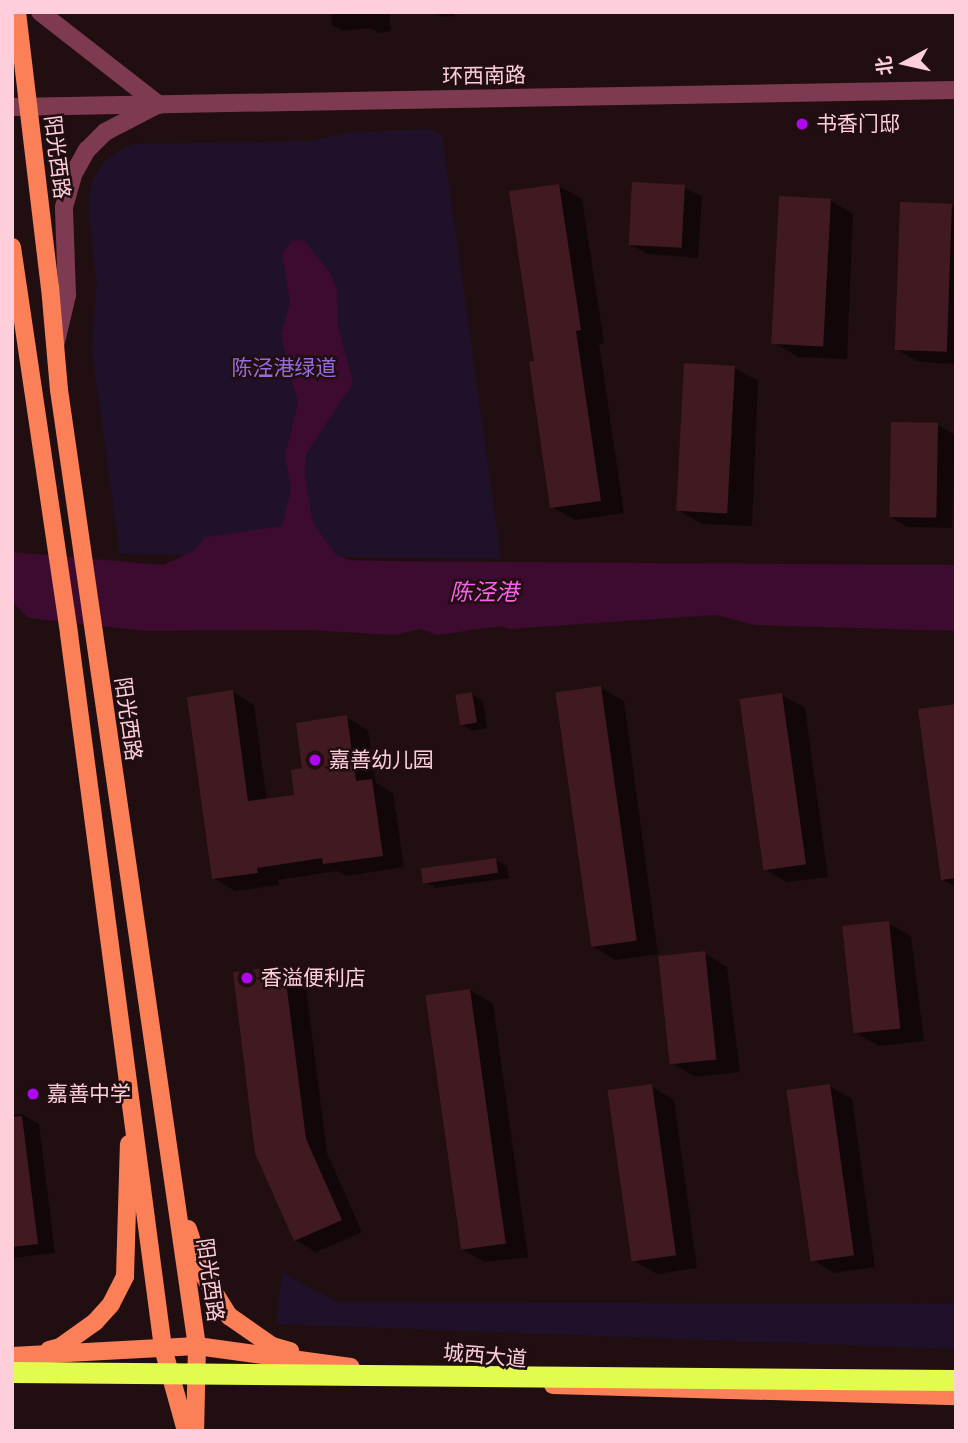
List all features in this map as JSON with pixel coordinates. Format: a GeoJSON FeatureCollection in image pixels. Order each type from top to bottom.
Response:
{"type":"FeatureCollection","features":[{"type":"Feature","properties":{"kind":"highway"},"geometry":{"type":"LineString","coordinates":[[16,1361],[956,1380]]}},
{"type":"Feature","properties":{"kind":"main road","name":"阳光西路"},"geometry":{"type":"LineString","coordinates":[[17,12],[20,106],[55,344],[93,637],[197,1346],[195,1431]]}},
{"type":"Feature","properties":{"kind":"main road"},"geometry":{"type":"LineString","coordinates":[[12,247],[69,634],[163,1348],[186,1431]]}},
{"type":"Feature","properties":{"kind":"main road"},"geometry":{"type":"LineString","coordinates":[[16,1361],[60,1348],[95,1322],[111,1304],[125,1276],[128,1248],[126,1191],[132,1102]]}},
{"type":"Feature","properties":{"kind":"main road"},"geometry":{"type":"LineString","coordinates":[[173,1186],[202,1273],[229,1316],[272,1346],[340,1366]]}},
{"type":"Feature","properties":{"kind":"main road","name":"城西大道"},"geometry":{"type":"LineString","coordinates":[[16,1361],[197,1346],[340,1366],[578,1387],[956,1396]]}},
{"type":"Feature","properties":{"kind":"street"},"geometry":{"type":"LineString","coordinates":[[40,12],[159,105],[105,132],[88,150],[74,173],[64,207],[67,295],[55,344]]}},
{"type":"Feature","properties":{"kind":"street","name":"环西南路"},"geometry":{"type":"LineString","coordinates":[[20,106],[956,90]]}},
{"type":"Feature","properties":{"kind":"green space","name":"陈泾港绿道"},"geometry":{"type":"Polygon","coordinates":[[[428,129],[442,135],[501,559],[120,554],[92,351],[97,283],[88,208],[92,181],[105,160],[132,144],[311,141],[347,133],[428,129]]]}},
{"type":"Feature","properties":{"kind":"green space"},"geometry":{"type":"Polygon","coordinates":[[[282,1273],[337,1302],[956,1304],[956,1349],[276,1324],[282,1273]]]}},
{"type":"Feature","properties":{"kind":"water","name":"陈泾港"},"geometry":{"type":"Polygon","coordinates":[[[304,240],[330,273],[337,291],[338,326],[353,383],[306,454],[305,478],[313,523],[336,555],[349,560],[381,561],[956,565],[956,631],[755,625],[716,615],[508,629],[501,626],[437,635],[420,629],[395,635],[306,630],[145,631],[28,618],[12,601],[12,552],[164,565],[195,550],[205,537],[282,526],[291,490],[285,456],[298,403],[281,336],[290,303],[282,253],[292,241],[304,240]]]}},
{"type":"Feature","properties":{"kind":"building"},"geometry":{"type":"Polygon","coordinates":[[[632,182],[685,185],[682,248],[629,245],[632,182]]]}},
{"type":"Feature","properties":{"kind":"building"},"geometry":{"type":"Polygon","coordinates":[[[559,184],[581,330],[576,331],[601,501],[550,508],[529,362],[534,361],[509,191],[559,184]]]}},
{"type":"Feature","properties":{"kind":"building"},"geometry":{"type":"Polygon","coordinates":[[[779,196],[831,199],[823,347],[771,344],[779,196]]]}},
{"type":"Feature","properties":{"kind":"building"},"geometry":{"type":"Polygon","coordinates":[[[900,202],[952,204],[947,352],[895,350],[900,202]]]}},
{"type":"Feature","properties":{"kind":"building"},"geometry":{"type":"Polygon","coordinates":[[[684,363],[735,366],[727,513],[676,511],[684,363]]]}},
{"type":"Feature","properties":{"kind":"building"},"geometry":{"type":"Polygon","coordinates":[[[891,422],[938,423],[936,518],[889,517],[891,422]]]}},
{"type":"Feature","properties":{"kind":"building"},"geometry":{"type":"Polygon","coordinates":[[[601,686],[637,940],[591,947],[555,692],[601,686]]]}},
{"type":"Feature","properties":{"kind":"building"},"geometry":{"type":"Polygon","coordinates":[[[233,690],[248,801],[294,795],[291,770],[302,768],[296,723],[347,715],[356,781],[372,779],[383,856],[323,864],[322,858],[257,868],[258,873],[212,879],[187,697],[233,690]]]}},
{"type":"Feature","properties":{"kind":"building"},"geometry":{"type":"Polygon","coordinates":[[[472,692],[477,723],[460,725],[455,695],[472,692]]]}},
{"type":"Feature","properties":{"kind":"building"},"geometry":{"type":"Polygon","coordinates":[[[782,693],[806,864],[763,870],[739,699],[782,693]]]}},
{"type":"Feature","properties":{"kind":"building"},"geometry":{"type":"Polygon","coordinates":[[[956,704],[956,878],[941,880],[918,709],[956,704]]]}},
{"type":"Feature","properties":{"kind":"building"},"geometry":{"type":"Polygon","coordinates":[[[496,858],[498,873],[423,883],[421,869],[496,858]]]}},
{"type":"Feature","properties":{"kind":"building"},"geometry":{"type":"Polygon","coordinates":[[[889,921],[900,1028],[854,1033],[842,926],[889,921]]]}},
{"type":"Feature","properties":{"kind":"building"},"geometry":{"type":"Polygon","coordinates":[[[705,951],[716,1059],[670,1064],[658,956],[705,951]]]}},
{"type":"Feature","properties":{"kind":"building"},"geometry":{"type":"Polygon","coordinates":[[[284,966],[306,1139],[342,1220],[294,1241],[255,1153],[233,972],[284,966]]]}},
{"type":"Feature","properties":{"kind":"building"},"geometry":{"type":"Polygon","coordinates":[[[470,989],[506,1243],[461,1250],[425,995],[470,989]]]}},
{"type":"Feature","properties":{"kind":"building"},"geometry":{"type":"Polygon","coordinates":[[[652,1084],[676,1255],[632,1262],[607,1090],[652,1084]]]}},
{"type":"Feature","properties":{"kind":"building"},"geometry":{"type":"Polygon","coordinates":[[[830,1084],[854,1255],[811,1261],[786,1090],[830,1084]]]}},
{"type":"Feature","properties":{"kind":"building"},"geometry":{"type":"Polygon","coordinates":[[[22,1116],[38,1244],[12,1247],[12,1117],[22,1116]]]}},
{"type":"Feature","properties":{"kind":"place","name":"书香门邸"},"geometry":{"type":"Point","coordinates":[802,124]}},
{"type":"Feature","properties":{"kind":"place","name":"嘉善幼儿园"},"geometry":{"type":"Point","coordinates":[315,760]}},
{"type":"Feature","properties":{"kind":"place","name":"香溢便利店"},"geometry":{"type":"Point","coordinates":[247,978]}},
{"type":"Feature","properties":{"kind":"place","name":"嘉善中学"},"geometry":{"type":"Point","coordinates":[33,1094]}}]}
